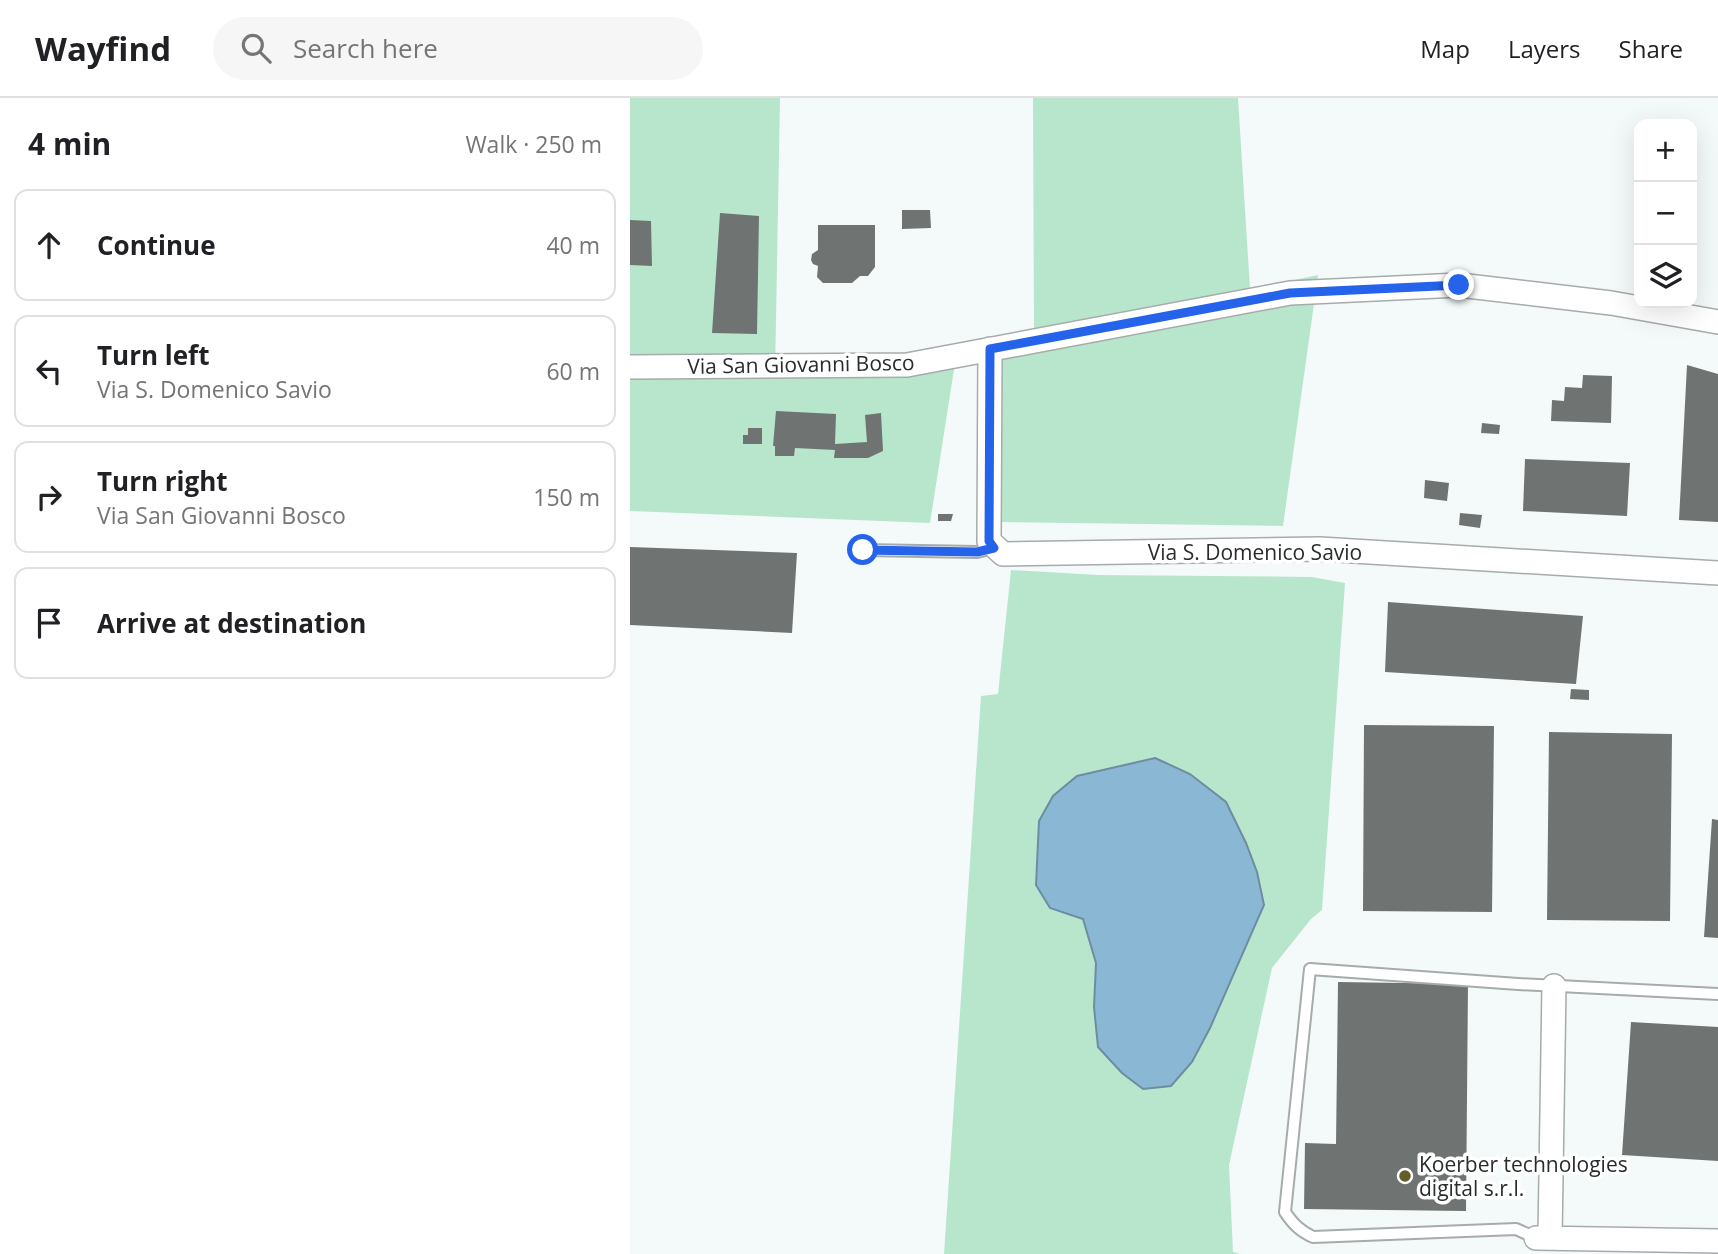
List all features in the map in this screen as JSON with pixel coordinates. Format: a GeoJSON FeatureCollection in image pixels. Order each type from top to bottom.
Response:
{"type":"FeatureCollection","features":[{"type":"Feature","properties":{"kind":"street","name":"Via San Giovanni Bosco"},"geometry":{"type":"LineString","coordinates":[[630,367],[907,365],[1290,293],[1459,285],[1611,303],[1718,322]]}},
{"type":"Feature","properties":{"kind":"street"},"geometry":{"type":"LineString","coordinates":[[990,349],[989,541],[994,548]]}},
{"type":"Feature","properties":{"kind":"street","name":"Via S. Domenico Savio"},"geometry":{"type":"LineString","coordinates":[[994,548],[1003,554],[1320,550],[1718,573]]}},
{"type":"Feature","properties":{"kind":"street"},"geometry":{"type":"LineString","coordinates":[[1554,986],[1543,1238],[1675,1247],[1718,1241]]}},
{"type":"Feature","properties":{"kind":"lane"},"geometry":{"type":"LineString","coordinates":[[863,550],[977,552],[994,548]]}},
{"type":"Feature","properties":{"kind":"lane"},"geometry":{"type":"LineString","coordinates":[[1543,1238],[1516,1229],[1313,1237],[1301,1232],[1285,1212],[1310,969],[1718,994]]}},
{"type":"Feature","properties":{"kind":"green space"},"geometry":{"type":"Polygon","coordinates":[[[630,98],[780,98],[775,376],[955,363],[930,523],[630,511],[630,98]]]}},
{"type":"Feature","properties":{"kind":"green space"},"geometry":{"type":"Polygon","coordinates":[[[1033,98],[1238,98],[1250,289],[1318,275],[1283,526],[994,522],[1002,360],[1034,334],[1033,98]]]}},
{"type":"Feature","properties":{"kind":"green space"},"geometry":{"type":"Polygon","coordinates":[[[1011,570],[1099,575],[1312,577],[1345,583],[1322,910],[1311,919],[1272,968],[1229,1165],[1233,1252],[1241,1254],[944,1254],[981,696],[998,694],[1011,570]],[[1155,758],[1077,776],[1053,796],[1096,963],[1094,1007],[1192,1062],[1210,1028],[1264,905],[1257,872],[1226,802],[1155,758]]]}},
{"type":"Feature","properties":{"kind":"water"},"geometry":{"type":"Polygon","coordinates":[[[1155,758],[1190,774],[1226,802],[1257,872],[1264,905],[1210,1028],[1192,1062],[1171,1086],[1143,1089],[1122,1073],[1098,1047],[1094,1007],[1096,963],[1083,919],[1050,908],[1036,885],[1039,821],[1053,796],[1077,776],[1155,758]]]}},
{"type":"Feature","properties":{"kind":"building"},"geometry":{"type":"Polygon","coordinates":[[[902,210],[930,210],[931,228],[902,229],[902,210]]]}},
{"type":"Feature","properties":{"kind":"building"},"geometry":{"type":"Polygon","coordinates":[[[720,213],[759,216],[757,334],[712,333],[720,213]]]}},
{"type":"Feature","properties":{"kind":"building"},"geometry":{"type":"Polygon","coordinates":[[[630,220],[651,221],[652,266],[630,265],[630,220]]]}},
{"type":"Feature","properties":{"kind":"building"},"geometry":{"type":"Polygon","coordinates":[[[818,225],[875,225],[875,267],[868,276],[860,276],[852,283],[823,283],[817,277],[818,266],[811,260],[812,254],[818,250],[818,225]]]}},
{"type":"Feature","properties":{"kind":"building"},"geometry":{"type":"Polygon","coordinates":[[[1687,365],[1718,374],[1718,522],[1679,520],[1687,365]]]}},
{"type":"Feature","properties":{"kind":"building"},"geometry":{"type":"Polygon","coordinates":[[[1583,375],[1612,376],[1611,423],[1551,421],[1552,400],[1564,401],[1565,387],[1582,388],[1583,375]]]}},
{"type":"Feature","properties":{"kind":"building"},"geometry":{"type":"Polygon","coordinates":[[[776,411],[836,414],[835,444],[867,442],[865,415],[881,413],[883,451],[868,458],[834,458],[835,450],[795,448],[794,456],[775,456],[773,446],[776,411]]]}},
{"type":"Feature","properties":{"kind":"building"},"geometry":{"type":"Polygon","coordinates":[[[1482,423],[1500,425],[1499,434],[1481,433],[1482,423]]]}},
{"type":"Feature","properties":{"kind":"building"},"geometry":{"type":"Polygon","coordinates":[[[748,428],[762,428],[762,444],[743,444],[743,435],[748,435],[748,428]]]}},
{"type":"Feature","properties":{"kind":"building"},"geometry":{"type":"Polygon","coordinates":[[[1525,459],[1630,463],[1627,516],[1523,511],[1525,459]]]}},
{"type":"Feature","properties":{"kind":"building"},"geometry":{"type":"Polygon","coordinates":[[[1425,480],[1449,483],[1447,501],[1424,498],[1425,480]]]}},
{"type":"Feature","properties":{"kind":"building"},"geometry":{"type":"Polygon","coordinates":[[[1460,513],[1482,515],[1480,528],[1459,525],[1460,513]]]}},
{"type":"Feature","properties":{"kind":"building"},"geometry":{"type":"Polygon","coordinates":[[[938,514],[953,514],[951,521],[938,521],[938,514]]]}},
{"type":"Feature","properties":{"kind":"building"},"geometry":{"type":"Polygon","coordinates":[[[630,547],[797,553],[792,633],[630,625],[630,547]]]}},
{"type":"Feature","properties":{"kind":"building"},"geometry":{"type":"Polygon","coordinates":[[[1388,602],[1583,616],[1576,684],[1385,672],[1388,602]]]}},
{"type":"Feature","properties":{"kind":"building"},"geometry":{"type":"Polygon","coordinates":[[[1571,689],[1589,690],[1589,700],[1570,699],[1571,689]]]}},
{"type":"Feature","properties":{"kind":"building"},"geometry":{"type":"Polygon","coordinates":[[[1364,725],[1494,726],[1492,912],[1363,911],[1364,725]]]}},
{"type":"Feature","properties":{"kind":"building"},"geometry":{"type":"Polygon","coordinates":[[[1549,732],[1672,734],[1670,921],[1547,920],[1549,732]]]}},
{"type":"Feature","properties":{"kind":"building"},"geometry":{"type":"Polygon","coordinates":[[[1712,819],[1718,820],[1718,938],[1704,937],[1712,819]]]}},
{"type":"Feature","properties":{"kind":"building"},"geometry":{"type":"Polygon","coordinates":[[[1338,982],[1468,984],[1466,1211],[1304,1209],[1305,1143],[1336,1144],[1338,982]]]}},
{"type":"Feature","properties":{"kind":"building"},"geometry":{"type":"Polygon","coordinates":[[[1631,1022],[1718,1027],[1718,1161],[1622,1155],[1631,1022]]]}},
{"type":"Feature","properties":{"kind":"place","name":"Koerber technologies digital s.r.l."},"geometry":{"type":"Point","coordinates":[1405,1176]}},
{"type":"Feature","properties":{"kind":"route"},"geometry":{"type":"LineString","coordinates":[[863,550],[977,552],[994,548],[989,541],[990,349],[1290,293],[1459,285]]}}]}
